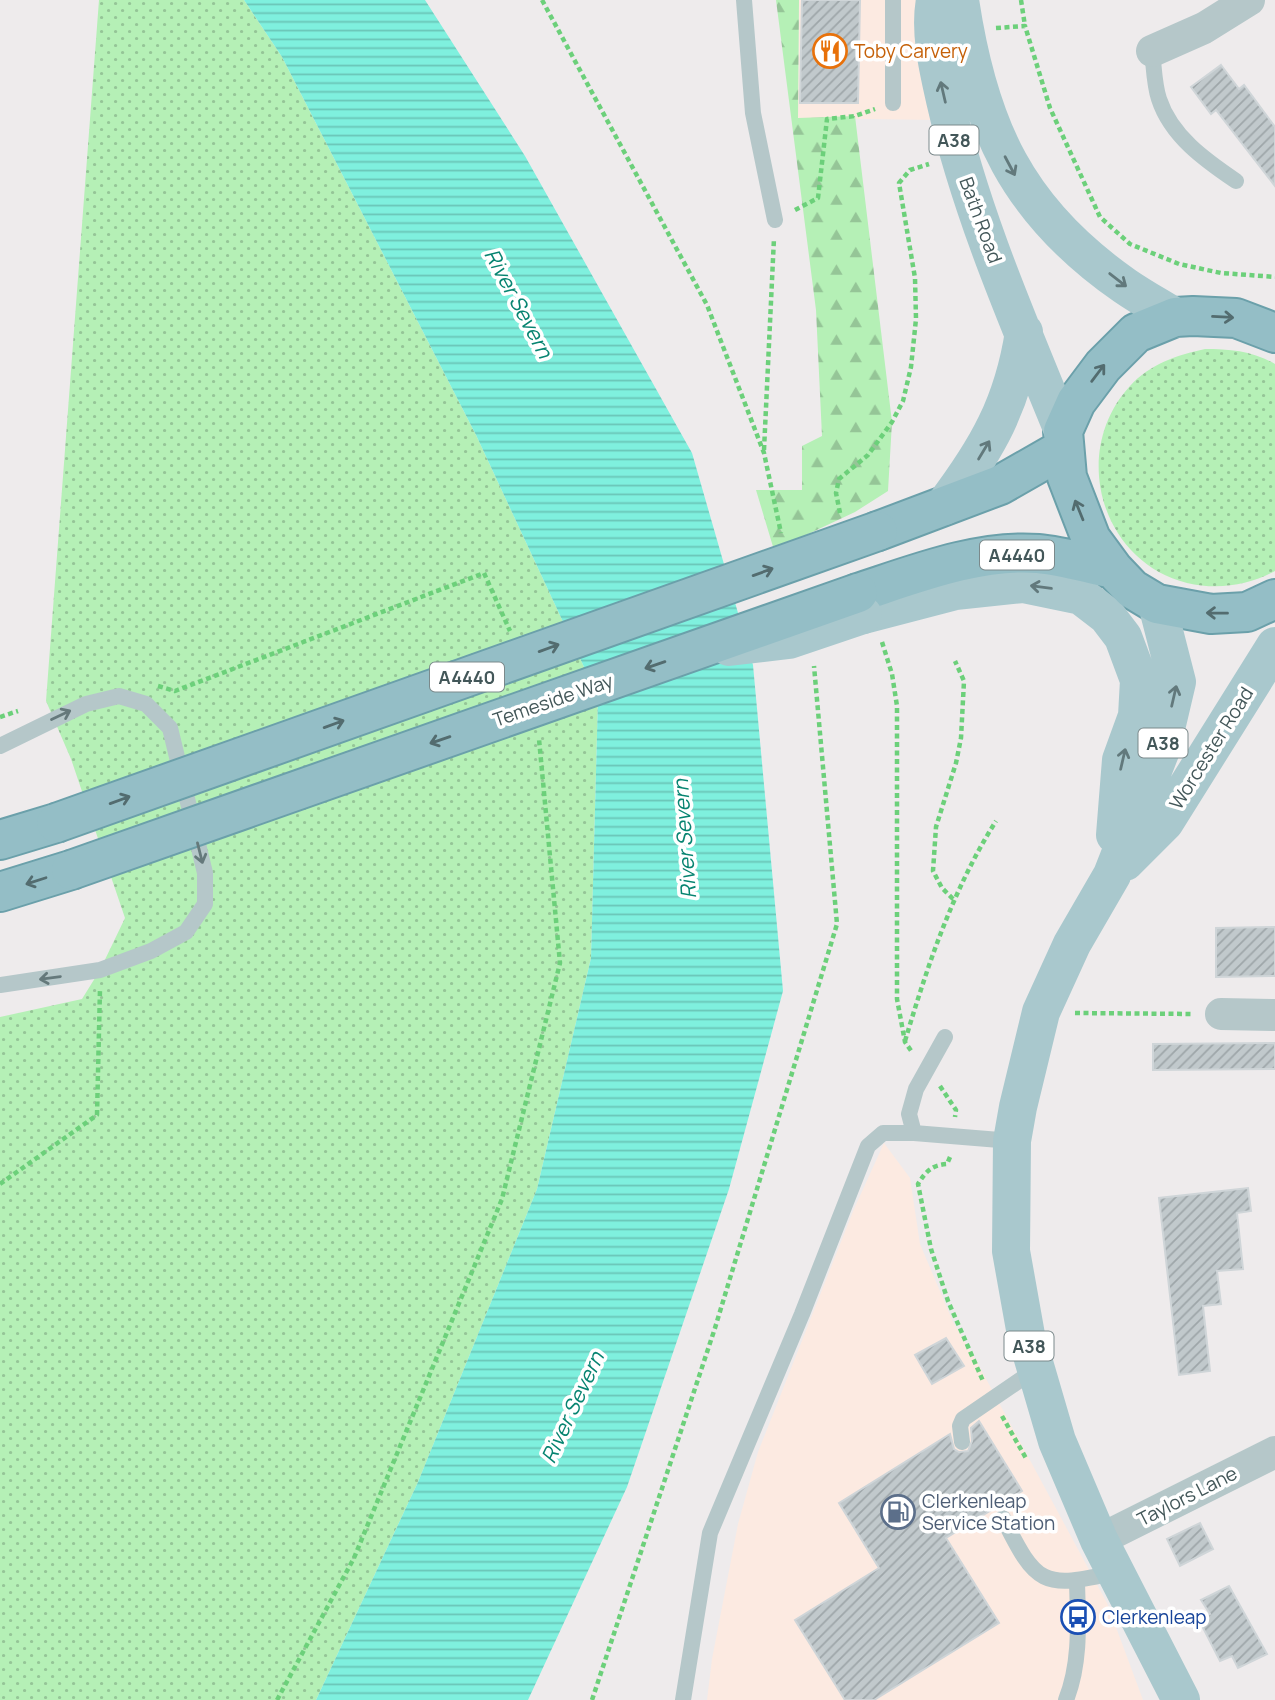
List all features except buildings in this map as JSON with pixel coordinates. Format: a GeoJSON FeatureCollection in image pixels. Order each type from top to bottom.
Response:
{"type":"FeatureCollection","features":[{"type":"Feature","properties":{"kind":"highway"},"geometry":{"type":"LineString","coordinates":[[1273,331],[1236,318],[1175,317],[1136,333],[1103,366],[1076,402],[1063,440],[1067,477],[1091,539],[1112,569],[1132,589],[1157,604],[1211,614],[1247,612],[1275,599]]}},
{"type":"Feature","properties":{"kind":"highway","name":"A4440"},"geometry":{"type":"LineString","coordinates":[[0,840],[56,823],[878,531],[1000,485],[1063,440]]}},
{"type":"Feature","properties":{"kind":"highway","name":"Temeside Way"},"geometry":{"type":"LineString","coordinates":[[0,892],[71,870],[693,651],[860,604],[921,572],[989,556],[1037,554],[1112,569]]}},
{"type":"Feature","properties":{"kind":"main road","name":"Bath Road"},"geometry":{"type":"LineString","coordinates":[[935,0],[933,10],[937,63],[957,152],[1063,440]]}},
{"type":"Feature","properties":{"kind":"main road","name":"A38"},"geometry":{"type":"LineString","coordinates":[[962,16],[987,119],[1020,184],[1066,238],[1125,286],[1175,317]]}},
{"type":"Feature","properties":{"kind":"main road"},"geometry":{"type":"LineString","coordinates":[[944,506],[991,438],[1007,402],[1024,332]]}},
{"type":"Feature","properties":{"kind":"main road"},"geometry":{"type":"LineString","coordinates":[[860,604],[1023,584],[1081,596],[1107,616],[1123,637],[1139,680],[1137,716],[1121,760],[1112,876]]}},
{"type":"Feature","properties":{"kind":"main road","name":"Worcester Road"},"geometry":{"type":"LineString","coordinates":[[1107,1556],[1057,1441],[1026,1335],[1011,1251],[1012,1141],[1041,1012],[1072,944],[1112,876],[1161,751],[1177,682],[1157,604]]}},
{"type":"Feature","properties":{"kind":"main road","name":"Worcester Road"},"geometry":{"type":"LineString","coordinates":[[1112,876],[1164,821],[1275,646]]}},
{"type":"Feature","properties":{"kind":"main road","name":"A38"},"geometry":{"type":"LineString","coordinates":[[1107,1556],[1181,1700]]}},
{"type":"Feature","properties":{"kind":"street"},"geometry":{"type":"LineString","coordinates":[[1152,51],[1204,28],[1249,0]]}},
{"type":"Feature","properties":{"kind":"street"},"geometry":{"type":"LineString","coordinates":[[1222,1014],[1275,1015]]}},
{"type":"Feature","properties":{"kind":"street","name":"Taylors Lane"},"geometry":{"type":"LineString","coordinates":[[1107,1556],[1275,1452]]}},
{"type":"Feature","properties":{"kind":"lane"},"geometry":{"type":"LineString","coordinates":[[744,0],[753,114],[775,220]]}},
{"type":"Feature","properties":{"kind":"lane"},"geometry":{"type":"LineString","coordinates":[[893,0],[893,103]]}},
{"type":"Feature","properties":{"kind":"lane"},"geometry":{"type":"LineString","coordinates":[[1152,51],[1159,98],[1167,114],[1198,154],[1236,181]]}},
{"type":"Feature","properties":{"kind":"lane"},"geometry":{"type":"LineString","coordinates":[[0,746],[86,704],[119,696],[146,704],[170,729],[205,873],[205,904],[186,932],[151,951],[100,970],[0,985]]}},
{"type":"Feature","properties":{"kind":"lane"},"geometry":{"type":"LineString","coordinates":[[914,1133],[909,1114],[916,1089],[945,1037]]}},
{"type":"Feature","properties":{"kind":"lane"},"geometry":{"type":"LineString","coordinates":[[683,1700],[710,1533],[802,1314],[868,1146],[883,1133],[1012,1141]]}},
{"type":"Feature","properties":{"kind":"lane"},"geometry":{"type":"LineString","coordinates":[[962,1442],[960,1426],[963,1419],[1036,1369]]}},
{"type":"Feature","properties":{"kind":"lane"},"geometry":{"type":"LineString","coordinates":[[1003,1518],[1025,1562],[1039,1574],[1058,1582],[1077,1582],[1107,1556]]}},
{"type":"Feature","properties":{"kind":"lane"},"geometry":{"type":"LineString","coordinates":[[1066,1700],[1074,1680],[1078,1643],[1077,1582]]}},
{"type":"Feature","properties":{"kind":"path"},"geometry":{"type":"LineString","coordinates":[[542,0],[707,304],[764,453],[780,533]]}},
{"type":"Feature","properties":{"kind":"path"},"geometry":{"type":"LineString","coordinates":[[1021,0],[1050,108],[1100,217],[1130,244],[1179,264],[1222,273],[1275,277]]}},
{"type":"Feature","properties":{"kind":"path"},"geometry":{"type":"LineString","coordinates":[[962,16],[1026,26]]}},
{"type":"Feature","properties":{"kind":"path"},"geometry":{"type":"LineString","coordinates":[[764,453],[775,220],[818,198],[827,119],[855,116],[893,103]]}},
{"type":"Feature","properties":{"kind":"path"},"geometry":{"type":"LineString","coordinates":[[842,519],[836,493],[839,478],[868,455],[892,422],[903,401],[911,367],[916,319],[915,278],[899,183],[910,170],[936,162]]}},
{"type":"Feature","properties":{"kind":"path"},"geometry":{"type":"LineString","coordinates":[[155,685],[175,691],[484,573],[510,631]]}},
{"type":"Feature","properties":{"kind":"path"},"geometry":{"type":"LineString","coordinates":[[953,899],[942,888],[933,871],[936,827],[961,738],[964,681],[955,661]]}},
{"type":"Feature","properties":{"kind":"path"},"geometry":{"type":"LineString","coordinates":[[592,1700],[715,1328],[837,923],[815,683]]}},
{"type":"Feature","properties":{"kind":"path"},"geometry":{"type":"LineString","coordinates":[[0,717],[23,709]]}},
{"type":"Feature","properties":{"kind":"path"},"geometry":{"type":"LineString","coordinates":[[277,1700],[354,1558],[502,1199],[560,963],[539,734]]}},
{"type":"Feature","properties":{"kind":"path"},"geometry":{"type":"LineString","coordinates":[[905,1042],[928,963],[953,899],[996,821]]}},
{"type":"Feature","properties":{"kind":"path"},"geometry":{"type":"LineString","coordinates":[[0,1184],[97,1115],[100,970]]}},
{"type":"Feature","properties":{"kind":"path"},"geometry":{"type":"LineString","coordinates":[[1041,1012],[1222,1014]]}},
{"type":"Feature","properties":{"kind":"shaded area"},"geometry":{"type":"Polygon","coordinates":[[[799,0],[925,0],[937,120],[798,118],[799,0]]]}},
{"type":"Feature","properties":{"kind":"shaded area","name":"Clerkenleap"},"geometry":{"type":"Polygon","coordinates":[[[884,1143],[910,1178],[920,1244],[953,1322],[1107,1603],[1143,1700],[707,1700],[712,1659],[738,1524],[758,1452],[854,1209],[884,1143]]]}},
{"type":"Feature","properties":{"kind":"green space"},"geometry":{"type":"Polygon","coordinates":[[[99,0],[244,0],[282,57],[476,435],[598,697],[591,958],[537,1189],[418,1482],[316,1700],[0,1700],[0,1017],[82,999],[100,970],[125,918],[71,759],[46,701],[99,0]]]}},
{"type":"Feature","properties":{"kind":"green space"},"geometry":{"type":"Polygon","coordinates":[[[776,0],[799,0],[798,118],[855,116],[892,422],[888,491],[855,512],[774,550],[756,490],[802,490],[802,446],[822,436],[816,310],[776,0]]]}},
{"type":"Feature","properties":{"kind":"green space"},"geometry":{"type":"Polygon","coordinates":[[[1205,349],[1241,352],[1275,364],[1275,571],[1232,585],[1187,583],[1157,571],[1133,552],[1115,528],[1103,501],[1099,471],[1101,441],[1112,412],[1130,386],[1146,372],[1164,362],[1205,349]]]}},
{"type":"Feature","properties":{"kind":"water","name":"River Severn"},"geometry":{"type":"Polygon","coordinates":[[[244,0],[425,0],[525,156],[692,453],[753,665],[783,991],[729,1189],[627,1487],[528,1700],[316,1700],[418,1482],[537,1189],[591,958],[598,697],[476,435],[282,57],[244,0]]]}},
{"type":"Feature","properties":{"kind":"place","name":"Toby Carvery"},"geometry":{"type":"Point","coordinates":[830,51]}},
{"type":"Feature","properties":{"kind":"place","name":"Clerkenleap Service Station"},"geometry":{"type":"Point","coordinates":[898,1512]}},
{"type":"Feature","properties":{"kind":"place","name":"Clerkenleap"},"geometry":{"type":"Point","coordinates":[1078,1617]}}]}
